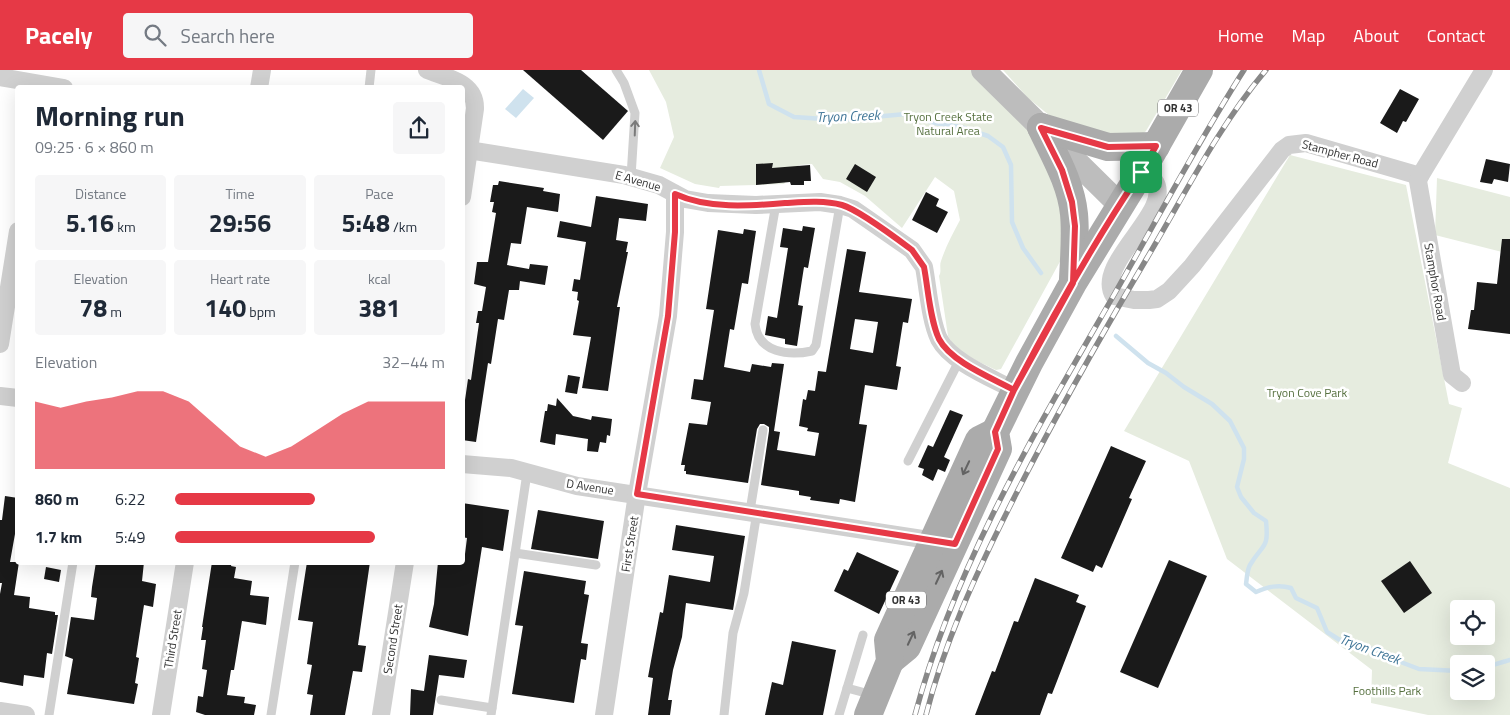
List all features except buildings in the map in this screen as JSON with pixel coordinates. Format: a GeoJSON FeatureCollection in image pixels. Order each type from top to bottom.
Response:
{"type":"FeatureCollection","features":[{"type":"Feature","properties":{"kind":"main road"},"geometry":{"type":"LineString","coordinates":[[983,70],[1119,204]]}},
{"type":"Feature","properties":{"kind":"main road","name":"OR 43"},"geometry":{"type":"LineString","coordinates":[[872,705],[890,661],[888,640],[944,542],[979,440],[995,432],[1014,390],[1073,283],[1119,204],[1141,172],[1199,70]]}},
{"type":"Feature","properties":{"kind":"main road"},"geometry":{"type":"LineString","coordinates":[[1041,128],[1108,147],[1156,146]]}},
{"type":"Feature","properties":{"kind":"main road"},"geometry":{"type":"LineString","coordinates":[[1041,128],[1062,170],[1072,202],[1075,226],[1073,283]]}},
{"type":"Feature","properties":{"kind":"street"},"geometry":{"type":"LineString","coordinates":[[260,85],[262,70]]}},
{"type":"Feature","properties":{"kind":"street"},"geometry":{"type":"LineString","coordinates":[[427,70],[465,85],[473,97],[475,109],[466,150]]}},
{"type":"Feature","properties":{"kind":"street"},"geometry":{"type":"LineString","coordinates":[[1420,176],[1484,70]]}},
{"type":"Feature","properties":{"kind":"street"},"geometry":{"type":"LineString","coordinates":[[0,78],[41,80],[55,85]]}},
{"type":"Feature","properties":{"kind":"street","name":"Stampher Road"},"geometry":{"type":"LineString","coordinates":[[1141,172],[1154,180],[1158,189],[1157,198],[1147,218],[1112,272],[1111,291],[1118,298],[1134,300],[1157,299],[1168,291],[1192,266],[1276,156],[1289,144],[1306,143],[1420,176]]}},
{"type":"Feature","properties":{"kind":"street","name":"E Avenue"},"geometry":{"type":"LineString","coordinates":[[466,150],[631,177],[659,185],[685,199],[708,203],[776,204],[820,202],[840,204],[853,209],[917,254],[924,267],[938,337],[949,351],[1014,390]]}},
{"type":"Feature","properties":{"kind":"street","name":"Stamphor Road"},"geometry":{"type":"LineString","coordinates":[[1420,176],[1418,182],[1452,375],[1462,383]]}},
{"type":"Feature","properties":{"kind":"street","name":"First Street"},"geometry":{"type":"LineString","coordinates":[[604,715],[637,494],[668,316],[674,248],[675,194]]}},
{"type":"Feature","properties":{"kind":"street"},"geometry":{"type":"LineString","coordinates":[[0,344],[15,250]]}},
{"type":"Feature","properties":{"kind":"street"},"geometry":{"type":"LineString","coordinates":[[0,396],[15,398]]}},
{"type":"Feature","properties":{"kind":"street","name":"D Avenue"},"geometry":{"type":"LineString","coordinates":[[465,464],[492,466],[577,486],[944,542]]}},
{"type":"Feature","properties":{"kind":"street","name":"Third Street"},"geometry":{"type":"LineString","coordinates":[[161,715],[185,565]]}},
{"type":"Feature","properties":{"kind":"street","name":"Second Street"},"geometry":{"type":"LineString","coordinates":[[381,715],[405,565]]}},
{"type":"Feature","properties":{"kind":"street"},"geometry":{"type":"LineString","coordinates":[[0,711],[26,715]]}},
{"type":"Feature","properties":{"kind":"lane"},"geometry":{"type":"LineString","coordinates":[[369,85],[371,70]]}},
{"type":"Feature","properties":{"kind":"lane"},"geometry":{"type":"LineString","coordinates":[[616,70],[624,83],[635,113],[631,177]]}},
{"type":"Feature","properties":{"kind":"lane"},"geometry":{"type":"LineString","coordinates":[[776,204],[755,324],[756,332],[763,342],[772,349],[786,354],[812,351],[816,345],[840,204]]}},
{"type":"Feature","properties":{"kind":"lane"},"geometry":{"type":"LineString","coordinates":[[908,461],[960,359]]}},
{"type":"Feature","properties":{"kind":"lane"},"geometry":{"type":"LineString","coordinates":[[724,715],[733,633],[744,593],[763,430]]}},
{"type":"Feature","properties":{"kind":"lane"},"geometry":{"type":"LineString","coordinates":[[441,700],[492,711],[527,473]]}},
{"type":"Feature","properties":{"kind":"lane"},"geometry":{"type":"LineString","coordinates":[[515,552],[596,565]]}},
{"type":"Feature","properties":{"kind":"lane"},"geometry":{"type":"LineString","coordinates":[[50,715],[73,565]]}},
{"type":"Feature","properties":{"kind":"lane"},"geometry":{"type":"LineString","coordinates":[[271,715],[295,565]]}},
{"type":"Feature","properties":{"kind":"lane"},"geometry":{"type":"LineString","coordinates":[[839,715],[863,635]]}},
{"type":"Feature","properties":{"kind":"lane"},"geometry":{"type":"LineString","coordinates":[[847,688],[872,705]]}},
{"type":"Feature","properties":{"kind":"green space","name":"Tryon Creek State Natural Area"},"geometry":{"type":"Polygon","coordinates":[[[649,70],[974,70],[1029,129],[1059,182],[1063,256],[1001,369],[996,370],[962,352],[948,336],[939,276],[943,255],[960,220],[954,191],[935,177],[902,228],[865,196],[840,182],[823,179],[812,164],[799,165],[784,184],[720,186],[719,188],[695,184],[660,168],[674,137],[666,102],[649,70]]]}},
{"type":"Feature","properties":{"kind":"green space"},"geometry":{"type":"Polygon","coordinates":[[[1003,70],[1182,70],[1146,131],[1138,139],[1060,124],[1028,98],[1003,70]]]}},
{"type":"Feature","properties":{"kind":"green space","name":"Tryon Cove Park"},"geometry":{"type":"Polygon","coordinates":[[[1290,155],[1406,185],[1449,404],[1462,408],[1448,463],[1510,488],[1510,715],[1428,715],[1371,703],[1372,670],[1227,559],[1189,461],[1124,431],[1290,155]]]}},
{"type":"Feature","properties":{"kind":"green space"},"geometry":{"type":"Polygon","coordinates":[[[1437,178],[1510,197],[1510,254],[1435,235],[1437,178]]]}},
{"type":"Feature","properties":{"kind":"water"},"geometry":{"type":"Polygon","coordinates":[[[523,89],[534,98],[516,118],[505,109],[523,89]]]}},
{"type":"Feature","properties":{"kind":"waterway","name":"Tryon Creek"},"geometry":{"type":"LineString","coordinates":[[759,70],[769,104],[794,117],[840,120],[906,114],[935,123],[961,127],[988,136],[1003,147],[1011,165],[1012,222],[1023,248],[1041,273]]}},
{"type":"Feature","properties":{"kind":"waterway","name":"Tryon Creek"},"geometry":{"type":"LineString","coordinates":[[1116,336],[1148,363],[1212,404],[1230,421],[1244,448],[1244,459],[1237,487],[1241,497],[1254,513],[1266,521],[1267,530],[1266,542],[1249,567],[1246,584],[1256,592],[1273,587],[1291,588],[1296,598],[1317,608],[1327,632],[1343,642],[1384,652],[1398,661],[1419,669],[1450,671]]}},
{"type":"Feature","properties":{"kind":"waterway","name":"Tryon Creek"},"geometry":{"type":"LineString","coordinates":[[1495,664],[1510,660]]}},
{"type":"Feature","properties":{"kind":"railway"},"geometry":{"type":"LineString","coordinates":[[915,715],[932,659],[952,604],[1001,498],[1057,394],[1194,152],[1244,70]]}},
{"type":"Feature","properties":{"kind":"railway"},"geometry":{"type":"LineString","coordinates":[[926,715],[933,689],[961,612],[995,537],[1040,447],[1203,161],[1232,114],[1266,70]]}},
{"type":"Feature","properties":{"kind":"route"},"geometry":{"type":"LineString","coordinates":[[1141,172],[1119,204],[1014,390],[977,370],[943,345],[936,330],[924,267],[917,254],[853,209],[840,204],[820,202],[776,204],[708,203],[685,199],[675,194],[675,232],[668,316],[637,494],[955,544],[998,449],[995,432],[1014,390],[1073,283],[1075,226],[1072,202],[1062,170],[1041,128],[1108,147],[1156,146],[1141,172]]}},
{"type":"Feature","properties":{"kind":"park label","name":"Foothills Park"},"geometry":{"type":"Point","coordinates":[1387,691]}}]}
